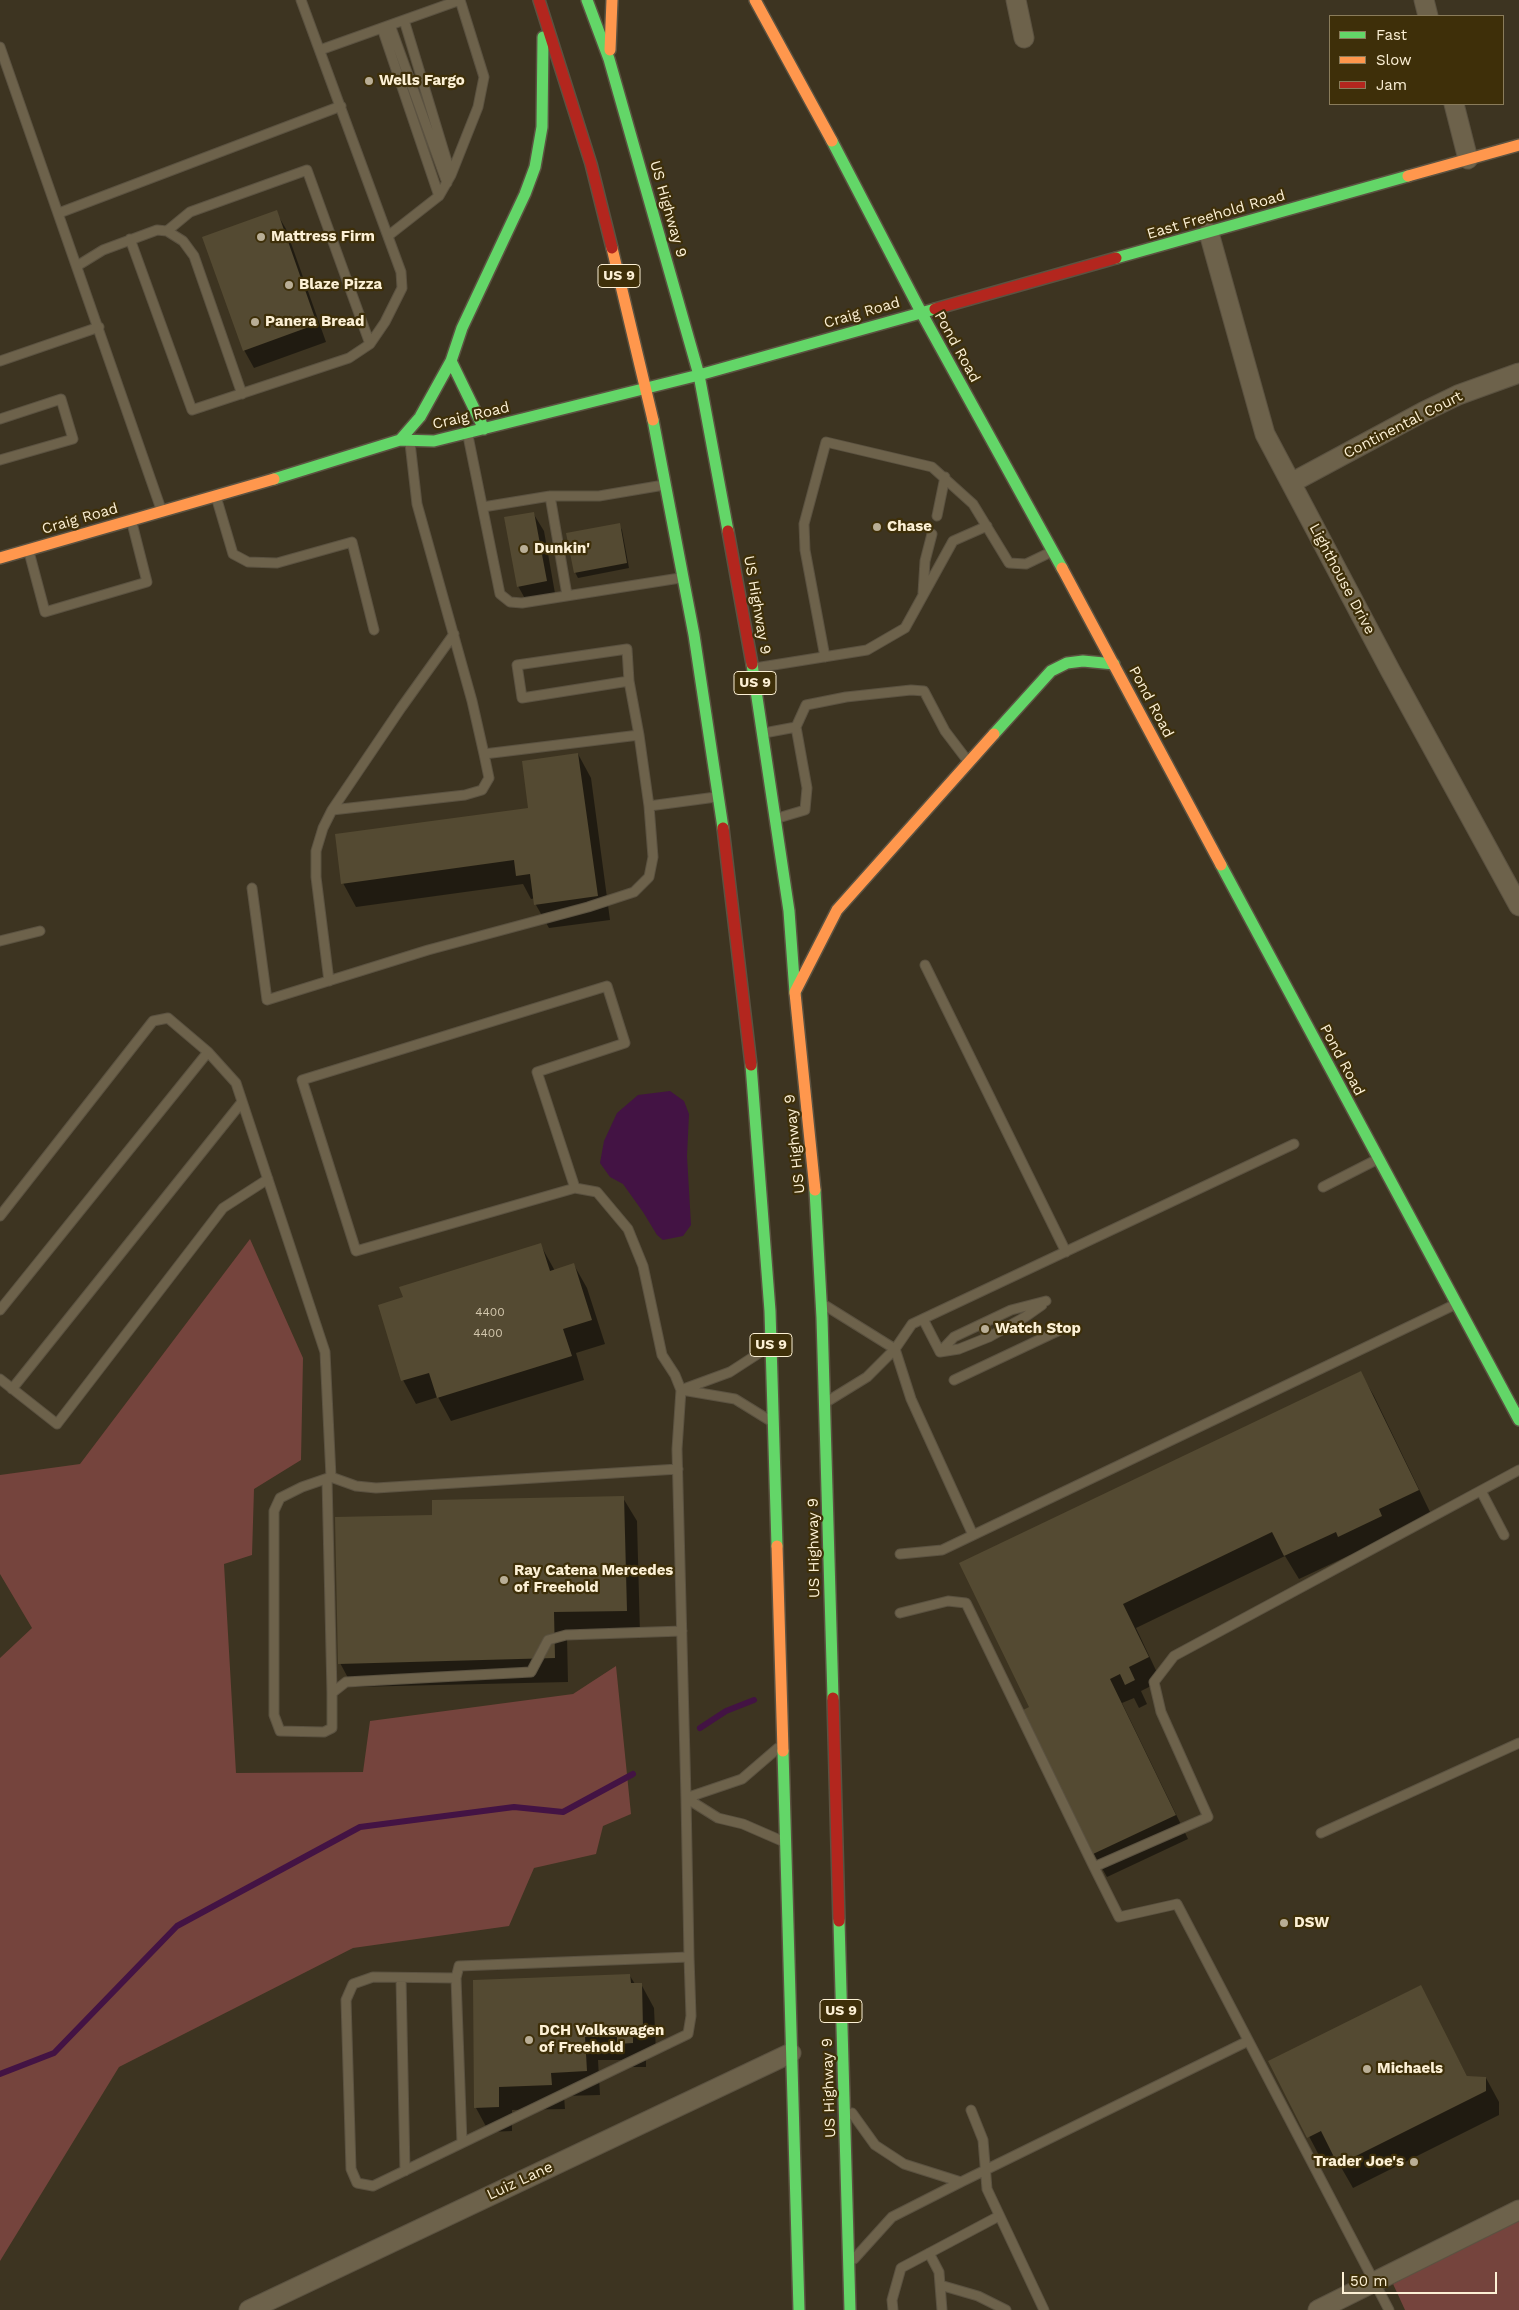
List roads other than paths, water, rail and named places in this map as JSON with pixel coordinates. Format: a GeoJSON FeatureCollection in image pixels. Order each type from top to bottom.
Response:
{"type":"FeatureCollection","features":[{"type":"Feature","properties":{"kind":"main road","name":"US 9"},"geometry":{"type":"LineString","coordinates":[[539,0],[591,164],[633,330],[665,484],[683,578],[718,797],[753,1079],[765,1222],[771,1345],[799,2310]]}},
{"type":"Feature","properties":{"kind":"main road","name":"US Highway 9"},"geometry":{"type":"LineString","coordinates":[[587,0],[610,59],[699,375],[753,669],[790,911],[795,992],[816,1195],[822,1303],[850,2310]]}},
{"type":"Feature","properties":{"kind":"main road"},"geometry":{"type":"LineString","coordinates":[[610,59],[612,0]]}},
{"type":"Feature","properties":{"kind":"main road","name":"Pond Road"},"geometry":{"type":"LineString","coordinates":[[756,0],[810,98],[921,312],[1114,664],[1519,1420]]}},
{"type":"Feature","properties":{"kind":"main road"},"geometry":{"type":"LineString","coordinates":[[405,440],[451,361],[462,328],[525,194],[535,167],[542,127],[543,13]]}},
{"type":"Feature","properties":{"kind":"main road","name":"East Freehold Road"},"geometry":{"type":"LineString","coordinates":[[921,312],[1209,234],[1519,145]]}},
{"type":"Feature","properties":{"kind":"main road","name":"Craig Road"},"geometry":{"type":"LineString","coordinates":[[0,558],[216,497],[405,440],[434,441],[646,389],[921,312]]}},
{"type":"Feature","properties":{"kind":"main road"},"geometry":{"type":"LineString","coordinates":[[451,361],[484,429]]}},
{"type":"Feature","properties":{"kind":"main road"},"geometry":{"type":"LineString","coordinates":[[795,992],[837,910],[1051,671],[1067,663],[1083,661],[1114,664]]}},
{"type":"Feature","properties":{"kind":"street"},"geometry":{"type":"LineString","coordinates":[[1016,0],[1024,38]]}},
{"type":"Feature","properties":{"kind":"street"},"geometry":{"type":"LineString","coordinates":[[1424,0],[1428,15]]}},
{"type":"Feature","properties":{"kind":"street"},"geometry":{"type":"LineString","coordinates":[[1454,105],[1468,159]]}},
{"type":"Feature","properties":{"kind":"street","name":"Lighthouse Drive"},"geometry":{"type":"LineString","coordinates":[[1209,234],[1265,434],[1519,906]]}},
{"type":"Feature","properties":{"kind":"street","name":"Continental Court"},"geometry":{"type":"LineString","coordinates":[[1291,483],[1458,395],[1519,373]]}},
{"type":"Feature","properties":{"kind":"street","name":"Luiz Lane"},"geometry":{"type":"LineString","coordinates":[[248,2310],[791,2053]]}},
{"type":"Feature","properties":{"kind":"street"},"geometry":{"type":"LineString","coordinates":[[1318,2310],[1519,2210]]}},
{"type":"Feature","properties":{"kind":"lane"},"geometry":{"type":"LineString","coordinates":[[130,239],[192,410],[349,358],[370,344],[385,322],[402,288],[401,272],[302,0]]}},
{"type":"Feature","properties":{"kind":"lane"},"geometry":{"type":"LineString","coordinates":[[320,50],[460,0],[484,77],[478,107],[449,179],[439,196],[388,236]]}},
{"type":"Feature","properties":{"kind":"lane"},"geometry":{"type":"LineString","coordinates":[[404,20],[449,179]]}},
{"type":"Feature","properties":{"kind":"lane"},"geometry":{"type":"LineString","coordinates":[[386,27],[449,179]]}},
{"type":"Feature","properties":{"kind":"lane"},"geometry":{"type":"LineString","coordinates":[[386,27],[439,196]]}},
{"type":"Feature","properties":{"kind":"lane"},"geometry":{"type":"LineString","coordinates":[[0,47],[162,512]]}},
{"type":"Feature","properties":{"kind":"lane"},"geometry":{"type":"LineString","coordinates":[[59,213],[341,106]]}},
{"type":"Feature","properties":{"kind":"lane"},"geometry":{"type":"LineString","coordinates":[[167,231],[190,212],[307,170],[370,344]]}},
{"type":"Feature","properties":{"kind":"lane"},"geometry":{"type":"LineString","coordinates":[[77,266],[103,250],[157,230],[167,231],[182,242],[194,256],[242,394]]}},
{"type":"Feature","properties":{"kind":"lane"},"geometry":{"type":"LineString","coordinates":[[0,361],[99,327]]}},
{"type":"Feature","properties":{"kind":"lane"},"geometry":{"type":"LineString","coordinates":[[0,419],[61,399],[73,440],[0,460]]}},
{"type":"Feature","properties":{"kind":"lane"},"geometry":{"type":"LineString","coordinates":[[467,433],[500,594],[510,602],[522,603],[683,578]]}},
{"type":"Feature","properties":{"kind":"lane"},"geometry":{"type":"LineString","coordinates":[[332,810],[465,795],[482,790],[489,778],[472,702],[417,504],[405,440]]}},
{"type":"Feature","properties":{"kind":"lane"},"geometry":{"type":"LineString","coordinates":[[825,657],[805,550],[804,524],[826,442],[932,467],[973,504],[1009,563],[1026,564],[1053,552]]}},
{"type":"Feature","properties":{"kind":"lane"},"geometry":{"type":"LineString","coordinates":[[937,516],[944,477]]}},
{"type":"Feature","properties":{"kind":"lane"},"geometry":{"type":"LineString","coordinates":[[483,506],[550,496],[599,496],[665,484]]}},
{"type":"Feature","properties":{"kind":"lane"},"geometry":{"type":"LineString","coordinates":[[550,496],[567,595]]}},
{"type":"Feature","properties":{"kind":"lane"},"geometry":{"type":"LineString","coordinates":[[216,497],[233,554],[248,562],[277,562],[352,542],[374,630]]}},
{"type":"Feature","properties":{"kind":"lane"},"geometry":{"type":"LineString","coordinates":[[29,549],[45,612],[147,582],[132,521]]}},
{"type":"Feature","properties":{"kind":"lane"},"geometry":{"type":"LineString","coordinates":[[753,669],[867,650],[905,628],[953,541],[987,526]]}},
{"type":"Feature","properties":{"kind":"lane"},"geometry":{"type":"LineString","coordinates":[[922,598],[925,561],[932,534]]}},
{"type":"Feature","properties":{"kind":"lane"},"geometry":{"type":"LineString","coordinates":[[330,981],[316,877],[316,851],[323,828],[332,810],[454,634]]}},
{"type":"Feature","properties":{"kind":"lane"},"geometry":{"type":"LineString","coordinates":[[252,888],[267,1000],[428,950],[588,907],[634,892],[649,877],[653,857],[649,806],[629,681],[627,649],[517,665],[522,698],[629,681]]}},
{"type":"Feature","properties":{"kind":"lane"},"geometry":{"type":"LineString","coordinates":[[775,818],[804,810],[807,788],[796,727],[806,705],[846,697],[911,690],[924,691],[945,731],[969,762]]}},
{"type":"Feature","properties":{"kind":"lane"},"geometry":{"type":"LineString","coordinates":[[763,734],[796,727]]}},
{"type":"Feature","properties":{"kind":"lane"},"geometry":{"type":"LineString","coordinates":[[484,754],[639,735]]}},
{"type":"Feature","properties":{"kind":"lane"},"geometry":{"type":"LineString","coordinates":[[649,806],[718,797]]}},
{"type":"Feature","properties":{"kind":"lane"},"geometry":{"type":"LineString","coordinates":[[0,941],[40,931]]}},
{"type":"Feature","properties":{"kind":"lane"},"geometry":{"type":"LineString","coordinates":[[925,965],[1066,1252]]}},
{"type":"Feature","properties":{"kind":"lane"},"geometry":{"type":"LineString","coordinates":[[456,1978],[373,1977],[353,1984],[346,2000],[351,2169],[357,2183],[373,2186],[688,2034],[691,2016],[678,1469],[682,1390],[662,1355],[642,1266],[628,1229],[597,1192],[575,1188],[356,1251],[302,1080],[607,986],[625,1043],[537,1072],[575,1188]]}},
{"type":"Feature","properties":{"kind":"lane"},"geometry":{"type":"LineString","coordinates":[[0,1216],[154,1021],[168,1018],[208,1052],[236,1083],[325,1352],[329,1478],[332,1728],[324,1732],[280,1731],[274,1715],[274,1510],[280,1498],[302,1487],[329,1478],[356,1486],[376,1488],[678,1469]]}},
{"type":"Feature","properties":{"kind":"lane"},"geometry":{"type":"LineString","coordinates":[[0,1310],[208,1052]]}},
{"type":"Feature","properties":{"kind":"lane"},"geometry":{"type":"LineString","coordinates":[[12,1388],[242,1102]]}},
{"type":"Feature","properties":{"kind":"lane"},"geometry":{"type":"LineString","coordinates":[[825,1403],[867,1378],[895,1350],[912,1324],[1294,1144]]}},
{"type":"Feature","properties":{"kind":"lane"},"geometry":{"type":"LineString","coordinates":[[1323,1187],[1378,1159]]}},
{"type":"Feature","properties":{"kind":"lane"},"geometry":{"type":"LineString","coordinates":[[0,1379],[57,1424],[222,1208],[268,1179]]}},
{"type":"Feature","properties":{"kind":"lane"},"geometry":{"type":"LineString","coordinates":[[1046,1301],[1025,1317],[989,1337],[959,1350],[940,1352],[954,1337],[1011,1310],[1046,1301]]}},
{"type":"Feature","properties":{"kind":"lane"},"geometry":{"type":"LineString","coordinates":[[822,1303],[895,1350],[912,1399],[973,1535]]}},
{"type":"Feature","properties":{"kind":"lane"},"geometry":{"type":"LineString","coordinates":[[900,1554],[942,1550],[1456,1304]]}},
{"type":"Feature","properties":{"kind":"lane"},"geometry":{"type":"LineString","coordinates":[[923,1319],[940,1352]]}},
{"type":"Feature","properties":{"kind":"lane"},"geometry":{"type":"LineString","coordinates":[[954,1380],[1060,1330]]}},
{"type":"Feature","properties":{"kind":"lane"},"geometry":{"type":"LineString","coordinates":[[682,1390],[730,1372],[771,1345]]}},
{"type":"Feature","properties":{"kind":"lane"},"geometry":{"type":"LineString","coordinates":[[682,1390],[735,1399],[773,1422]]}},
{"type":"Feature","properties":{"kind":"lane"},"geometry":{"type":"LineString","coordinates":[[1094,1867],[1208,1817],[1161,1712],[1154,1682],[1174,1656],[1519,1470]]}},
{"type":"Feature","properties":{"kind":"lane"},"geometry":{"type":"LineString","coordinates":[[1480,1491],[1504,1535]]}},
{"type":"Feature","properties":{"kind":"lane"},"geometry":{"type":"LineString","coordinates":[[900,1613],[948,1601],[966,1603],[1119,1917],[1177,1904],[1389,2310]]}},
{"type":"Feature","properties":{"kind":"lane"},"geometry":{"type":"LineString","coordinates":[[332,1693],[346,1682],[531,1672],[548,1640],[566,1635],[682,1631]]}},
{"type":"Feature","properties":{"kind":"lane"},"geometry":{"type":"LineString","coordinates":[[1321,1833],[1519,1743]]}},
{"type":"Feature","properties":{"kind":"lane"},"geometry":{"type":"LineString","coordinates":[[686,1798],[742,1779],[782,1744]]}},
{"type":"Feature","properties":{"kind":"lane"},"geometry":{"type":"LineString","coordinates":[[686,1798],[718,1818],[743,1824],[785,1843]]}},
{"type":"Feature","properties":{"kind":"lane"},"geometry":{"type":"LineString","coordinates":[[462,2143],[456,1978],[459,1966],[689,1957]]}},
{"type":"Feature","properties":{"kind":"lane"},"geometry":{"type":"LineString","coordinates":[[401,1978],[405,2171]]}},
{"type":"Feature","properties":{"kind":"lane"},"geometry":{"type":"LineString","coordinates":[[849,2264],[892,2217],[1248,2041]]}},
{"type":"Feature","properties":{"kind":"lane"},"geometry":{"type":"LineString","coordinates":[[844,2102],[875,2145],[904,2164],[961,2182]]}},
{"type":"Feature","properties":{"kind":"lane"},"geometry":{"type":"LineString","coordinates":[[971,2110],[984,2140],[987,2189],[1044,2310]]}},
{"type":"Feature","properties":{"kind":"lane"},"geometry":{"type":"LineString","coordinates":[[893,2310],[892,2300],[901,2268],[999,2216]]}},
{"type":"Feature","properties":{"kind":"lane"},"geometry":{"type":"LineString","coordinates":[[929,2252],[939,2272],[942,2310]]}},
{"type":"Feature","properties":{"kind":"lane"},"geometry":{"type":"LineString","coordinates":[[940,2285],[978,2296],[1006,2310]]}},
{"type":"Feature","properties":{"kind":"waterway"},"geometry":{"type":"LineString","coordinates":[[700,1728],[726,1711],[754,1700]]}},
{"type":"Feature","properties":{"kind":"waterway"},"geometry":{"type":"LineString","coordinates":[[0,2074],[54,2053],[177,1926],[360,1827],[514,1807],[563,1812],[633,1774]]}},
{"type":"Feature","properties":{"kind":"place","name":"Wells Fargo"},"geometry":{"type":"Point","coordinates":[369,81]}},
{"type":"Feature","properties":{"kind":"place","name":"Mattress Firm"},"geometry":{"type":"Point","coordinates":[261,237]}},
{"type":"Feature","properties":{"kind":"place","name":"Blaze Pizza"},"geometry":{"type":"Point","coordinates":[289,285]}},
{"type":"Feature","properties":{"kind":"place","name":"Panera Bread"},"geometry":{"type":"Point","coordinates":[255,322]}},
{"type":"Feature","properties":{"kind":"place","name":"Chase"},"geometry":{"type":"Point","coordinates":[877,527]}},
{"type":"Feature","properties":{"kind":"place","name":"Dunkin'"},"geometry":{"type":"Point","coordinates":[524,549]}},
{"type":"Feature","properties":{"kind":"place","name":"Watch Stop"},"geometry":{"type":"Point","coordinates":[985,1329]}},
{"type":"Feature","properties":{"kind":"place","name":"Ray Catena Mercedes of Freehold"},"geometry":{"type":"Point","coordinates":[504,1580]}},
{"type":"Feature","properties":{"kind":"place","name":"DSW"},"geometry":{"type":"Point","coordinates":[1284,1923]}},
{"type":"Feature","properties":{"kind":"place","name":"DCH Volkswagen of Freehold"},"geometry":{"type":"Point","coordinates":[529,2040]}},
{"type":"Feature","properties":{"kind":"place","name":"Michaels"},"geometry":{"type":"Point","coordinates":[1367,2069]}},
{"type":"Feature","properties":{"kind":"place","name":"Trader Joe's"},"geometry":{"type":"Point","coordinates":[1414,2162]}}]}
